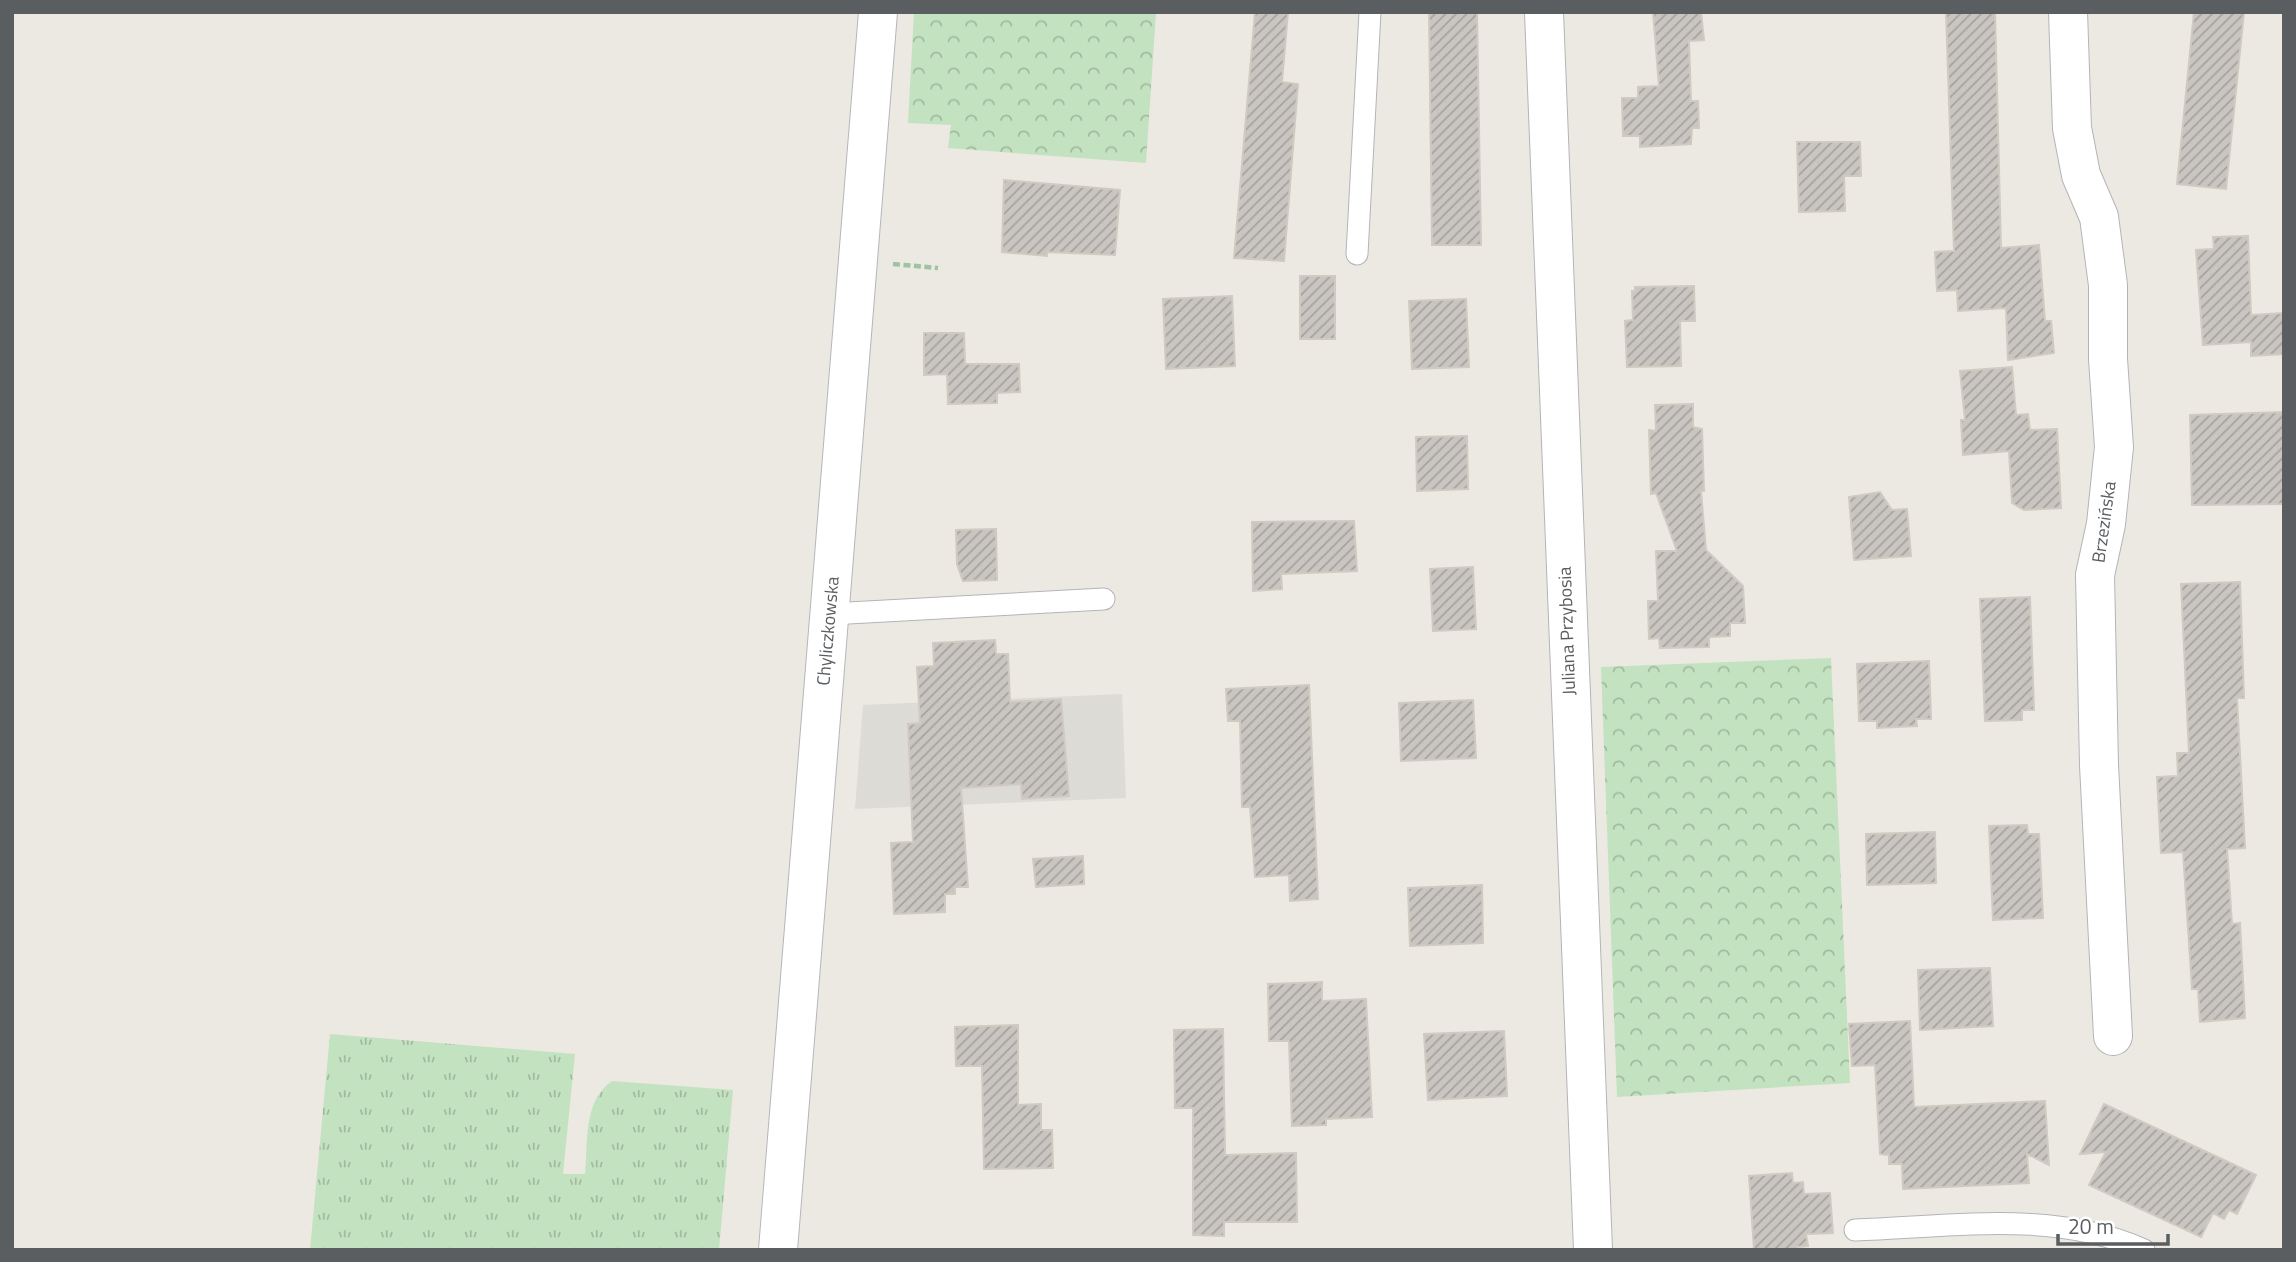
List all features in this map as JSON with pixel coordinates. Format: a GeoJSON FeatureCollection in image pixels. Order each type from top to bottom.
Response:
{"type":"FeatureCollection","features":[{"type":"Feature","properties":{"kind":"street","name":"Chyliczkowska"},"geometry":{"type":"LineString","coordinates":[[778,1250],[878,12]]}},
{"type":"Feature","properties":{"kind":"street","name":"Juliana Przybosia"},"geometry":{"type":"LineString","coordinates":[[1544,12],[1593,1250]]}},
{"type":"Feature","properties":{"kind":"street","name":"Brzezińska"},"geometry":{"type":"LineString","coordinates":[[2068,12],[2073,128],[2081,175],[2099,217],[2108,285],[2108,359],[2113,447],[2106,524],[2095,575],[2099,765],[2113,1036]]}},
{"type":"Feature","properties":{"kind":"lane"},"geometry":{"type":"LineString","coordinates":[[1357,254],[1370,12]]}},
{"type":"Feature","properties":{"kind":"lane"},"geometry":{"type":"LineString","coordinates":[[830,614],[1104,599]]}},
{"type":"Feature","properties":{"kind":"lane"},"geometry":{"type":"LineString","coordinates":[[1855,1230],[2041,1223],[2119,1238],[2144,1250]]}},
{"type":"Feature","properties":{"kind":"path"},"geometry":{"type":"LineString","coordinates":[[883,263],[938,268]]}},
{"type":"Feature","properties":{"kind":"shaded area"},"geometry":{"type":"Polygon","coordinates":[[[1122,694],[1126,798],[855,809],[863,705],[1122,694]]]}},
{"type":"Feature","properties":{"kind":"green space"},"geometry":{"type":"Polygon","coordinates":[[[914,12],[1156,12],[1146,163],[948,148],[951,125],[908,123],[914,12]]]}},
{"type":"Feature","properties":{"kind":"green space"},"geometry":{"type":"Polygon","coordinates":[[[1831,658],[1850,1083],[1617,1097],[1601,667],[1831,658]]]}},
{"type":"Feature","properties":{"kind":"green space"},"geometry":{"type":"Polygon","coordinates":[[[330,1034],[575,1054],[563,1174],[585,1174],[587,1136],[592,1111],[596,1099],[612,1081],[733,1090],[719,1250],[310,1250],[330,1034]]]}},
{"type":"Feature","properties":{"kind":"building"},"geometry":{"type":"Polygon","coordinates":[[[1255,12],[1288,12],[1282,82],[1298,84],[1284,261],[1234,258],[1255,12]]]}},
{"type":"Feature","properties":{"kind":"building"},"geometry":{"type":"Polygon","coordinates":[[[1429,12],[1477,12],[1481,245],[1432,245],[1429,12]]]}},
{"type":"Feature","properties":{"kind":"building"},"geometry":{"type":"Polygon","coordinates":[[[1653,12],[1701,12],[1704,40],[1689,41],[1691,101],[1698,101],[1699,128],[1692,128],[1691,144],[1640,147],[1640,136],[1623,136],[1622,98],[1638,98],[1638,87],[1659,86],[1653,12]]]}},
{"type":"Feature","properties":{"kind":"building"},"geometry":{"type":"Polygon","coordinates":[[[1946,12],[1995,12],[2001,248],[2039,245],[2045,321],[2051,321],[2054,353],[2008,360],[2006,308],[1958,311],[1957,290],[1937,291],[1935,252],[1954,251],[1946,12]]]}},
{"type":"Feature","properties":{"kind":"building"},"geometry":{"type":"Polygon","coordinates":[[[2194,12],[2244,12],[2226,189],[2177,184],[2194,12]]]}},
{"type":"Feature","properties":{"kind":"building"},"geometry":{"type":"Polygon","coordinates":[[[1797,142],[1860,142],[1861,176],[1844,176],[1845,211],[1799,212],[1797,142]]]}},
{"type":"Feature","properties":{"kind":"building"},"geometry":{"type":"Polygon","coordinates":[[[1004,180],[1120,190],[1115,255],[1047,252],[1047,256],[1002,252],[1004,180]]]}},
{"type":"Feature","properties":{"kind":"building"},"geometry":{"type":"Polygon","coordinates":[[[2248,236],[2251,315],[2284,313],[2284,354],[2251,356],[2251,342],[2203,345],[2196,250],[2214,249],[2213,237],[2248,236]]]}},
{"type":"Feature","properties":{"kind":"building"},"geometry":{"type":"Polygon","coordinates":[[[1300,276],[1335,276],[1335,339],[1300,339],[1300,276]]]}},
{"type":"Feature","properties":{"kind":"building"},"geometry":{"type":"Polygon","coordinates":[[[1694,286],[1695,321],[1680,321],[1681,366],[1627,367],[1625,321],[1633,320],[1632,291],[1635,291],[1635,287],[1694,286]]]}},
{"type":"Feature","properties":{"kind":"building"},"geometry":{"type":"Polygon","coordinates":[[[1232,296],[1235,366],[1166,369],[1163,299],[1232,296]]]}},
{"type":"Feature","properties":{"kind":"building"},"geometry":{"type":"Polygon","coordinates":[[[1466,299],[1469,367],[1412,369],[1409,301],[1466,299]]]}},
{"type":"Feature","properties":{"kind":"building"},"geometry":{"type":"Polygon","coordinates":[[[924,333],[964,333],[965,364],[1019,364],[1020,392],[997,393],[997,403],[948,404],[947,374],[924,375],[924,333]]]}},
{"type":"Feature","properties":{"kind":"building"},"geometry":{"type":"Polygon","coordinates":[[[2012,367],[2016,415],[2028,414],[2030,430],[2057,429],[2061,508],[2024,510],[2012,503],[2009,451],[1963,455],[1961,420],[1965,420],[1960,371],[2012,367]]]}},
{"type":"Feature","properties":{"kind":"building"},"geometry":{"type":"Polygon","coordinates":[[[1693,404],[1693,427],[1702,429],[1704,491],[1701,491],[1706,550],[1743,586],[1745,623],[1730,623],[1730,636],[1709,637],[1709,647],[1660,648],[1659,638],[1649,639],[1648,601],[1658,601],[1656,551],[1677,551],[1656,493],[1651,494],[1649,430],[1656,431],[1655,405],[1693,404]]]}},
{"type":"Feature","properties":{"kind":"building"},"geometry":{"type":"Polygon","coordinates":[[[2284,412],[2284,504],[2192,505],[2190,415],[2284,412]]]}},
{"type":"Feature","properties":{"kind":"building"},"geometry":{"type":"Polygon","coordinates":[[[1467,436],[1468,489],[1417,491],[1416,437],[1467,436]]]}},
{"type":"Feature","properties":{"kind":"building"},"geometry":{"type":"Polygon","coordinates":[[[1880,492],[1892,510],[1907,509],[1911,556],[1854,560],[1849,497],[1880,492]]]}},
{"type":"Feature","properties":{"kind":"building"},"geometry":{"type":"Polygon","coordinates":[[[1354,521],[1357,571],[1281,574],[1282,589],[1253,591],[1252,522],[1354,521]]]}},
{"type":"Feature","properties":{"kind":"building"},"geometry":{"type":"Polygon","coordinates":[[[996,529],[997,580],[963,581],[957,564],[956,530],[996,529]]]}},
{"type":"Feature","properties":{"kind":"building"},"geometry":{"type":"Polygon","coordinates":[[[1473,567],[1476,629],[1433,631],[1430,569],[1473,567]]]}},
{"type":"Feature","properties":{"kind":"building"},"geometry":{"type":"Polygon","coordinates":[[[2240,582],[2244,698],[2237,698],[2245,848],[2227,849],[2232,924],[2240,923],[2245,1018],[2200,1022],[2198,989],[2192,989],[2183,852],[2161,853],[2157,777],[2178,776],[2177,753],[2189,753],[2181,584],[2240,582]]]}},
{"type":"Feature","properties":{"kind":"building"},"geometry":{"type":"Polygon","coordinates":[[[2030,597],[2034,710],[2022,710],[2022,720],[1985,721],[1980,599],[2030,597]]]}},
{"type":"Feature","properties":{"kind":"building"},"geometry":{"type":"Polygon","coordinates":[[[995,640],[996,654],[1008,654],[1010,702],[1061,699],[1069,796],[1022,799],[1021,784],[961,788],[968,887],[955,887],[955,894],[945,894],[945,912],[894,914],[891,843],[913,842],[908,724],[920,723],[917,667],[934,666],[933,643],[995,640]]]}},
{"type":"Feature","properties":{"kind":"building"},"geometry":{"type":"Polygon","coordinates":[[[1929,661],[1931,719],[1916,719],[1917,726],[1877,728],[1877,721],[1859,721],[1857,664],[1929,661]]]}},
{"type":"Feature","properties":{"kind":"building"},"geometry":{"type":"Polygon","coordinates":[[[1309,685],[1318,899],[1290,901],[1289,875],[1255,877],[1250,807],[1242,807],[1240,721],[1228,721],[1226,689],[1309,685]]]}},
{"type":"Feature","properties":{"kind":"building"},"geometry":{"type":"Polygon","coordinates":[[[1473,700],[1476,758],[1401,761],[1399,703],[1473,700]]]}},
{"type":"Feature","properties":{"kind":"building"},"geometry":{"type":"Polygon","coordinates":[[[2027,825],[2028,834],[2039,834],[2043,918],[1993,920],[1989,826],[2027,825]]]}},
{"type":"Feature","properties":{"kind":"building"},"geometry":{"type":"Polygon","coordinates":[[[1935,832],[1936,883],[1867,885],[1866,834],[1935,832]]]}},
{"type":"Feature","properties":{"kind":"building"},"geometry":{"type":"Polygon","coordinates":[[[1083,856],[1084,884],[1036,887],[1033,859],[1083,856]]]}},
{"type":"Feature","properties":{"kind":"building"},"geometry":{"type":"Polygon","coordinates":[[[1482,885],[1483,943],[1410,946],[1408,888],[1482,885]]]}},
{"type":"Feature","properties":{"kind":"building"},"geometry":{"type":"Polygon","coordinates":[[[1990,968],[1993,1026],[1920,1030],[1918,970],[1990,968]]]}},
{"type":"Feature","properties":{"kind":"building"},"geometry":{"type":"Polygon","coordinates":[[[1322,982],[1322,1001],[1366,999],[1372,1117],[1326,1119],[1326,1125],[1292,1126],[1289,1041],[1269,1041],[1268,984],[1322,982]]]}},
{"type":"Feature","properties":{"kind":"building"},"geometry":{"type":"Polygon","coordinates":[[[1910,1021],[1914,1107],[2045,1101],[2049,1165],[2027,1154],[2029,1183],[1903,1189],[1902,1164],[1889,1164],[1889,1155],[1880,1154],[1875,1065],[1852,1066],[1849,1024],[1910,1021]]]}},
{"type":"Feature","properties":{"kind":"building"},"geometry":{"type":"Polygon","coordinates":[[[1018,1025],[1018,1105],[1041,1104],[1041,1130],[1052,1130],[1053,1168],[984,1169],[982,1066],[956,1066],[955,1027],[1018,1025]]]}},
{"type":"Feature","properties":{"kind":"building"},"geometry":{"type":"Polygon","coordinates":[[[1223,1029],[1225,1155],[1296,1153],[1297,1222],[1224,1222],[1224,1236],[1193,1235],[1193,1108],[1175,1108],[1174,1030],[1223,1029]]]}},
{"type":"Feature","properties":{"kind":"building"},"geometry":{"type":"Polygon","coordinates":[[[1504,1031],[1507,1096],[1428,1100],[1424,1034],[1504,1031]]]}},
{"type":"Feature","properties":{"kind":"building"},"geometry":{"type":"Polygon","coordinates":[[[2104,1104],[2256,1175],[2237,1214],[2229,1210],[2224,1219],[2213,1213],[2201,1237],[2089,1185],[2106,1152],[2080,1154],[2104,1104]]]}},
{"type":"Feature","properties":{"kind":"building"},"geometry":{"type":"Polygon","coordinates":[[[1792,1173],[1793,1183],[1803,1182],[1804,1194],[1830,1193],[1833,1233],[1806,1234],[1808,1246],[1797,1247],[1798,1250],[1754,1250],[1749,1176],[1792,1173]]]}}]}
